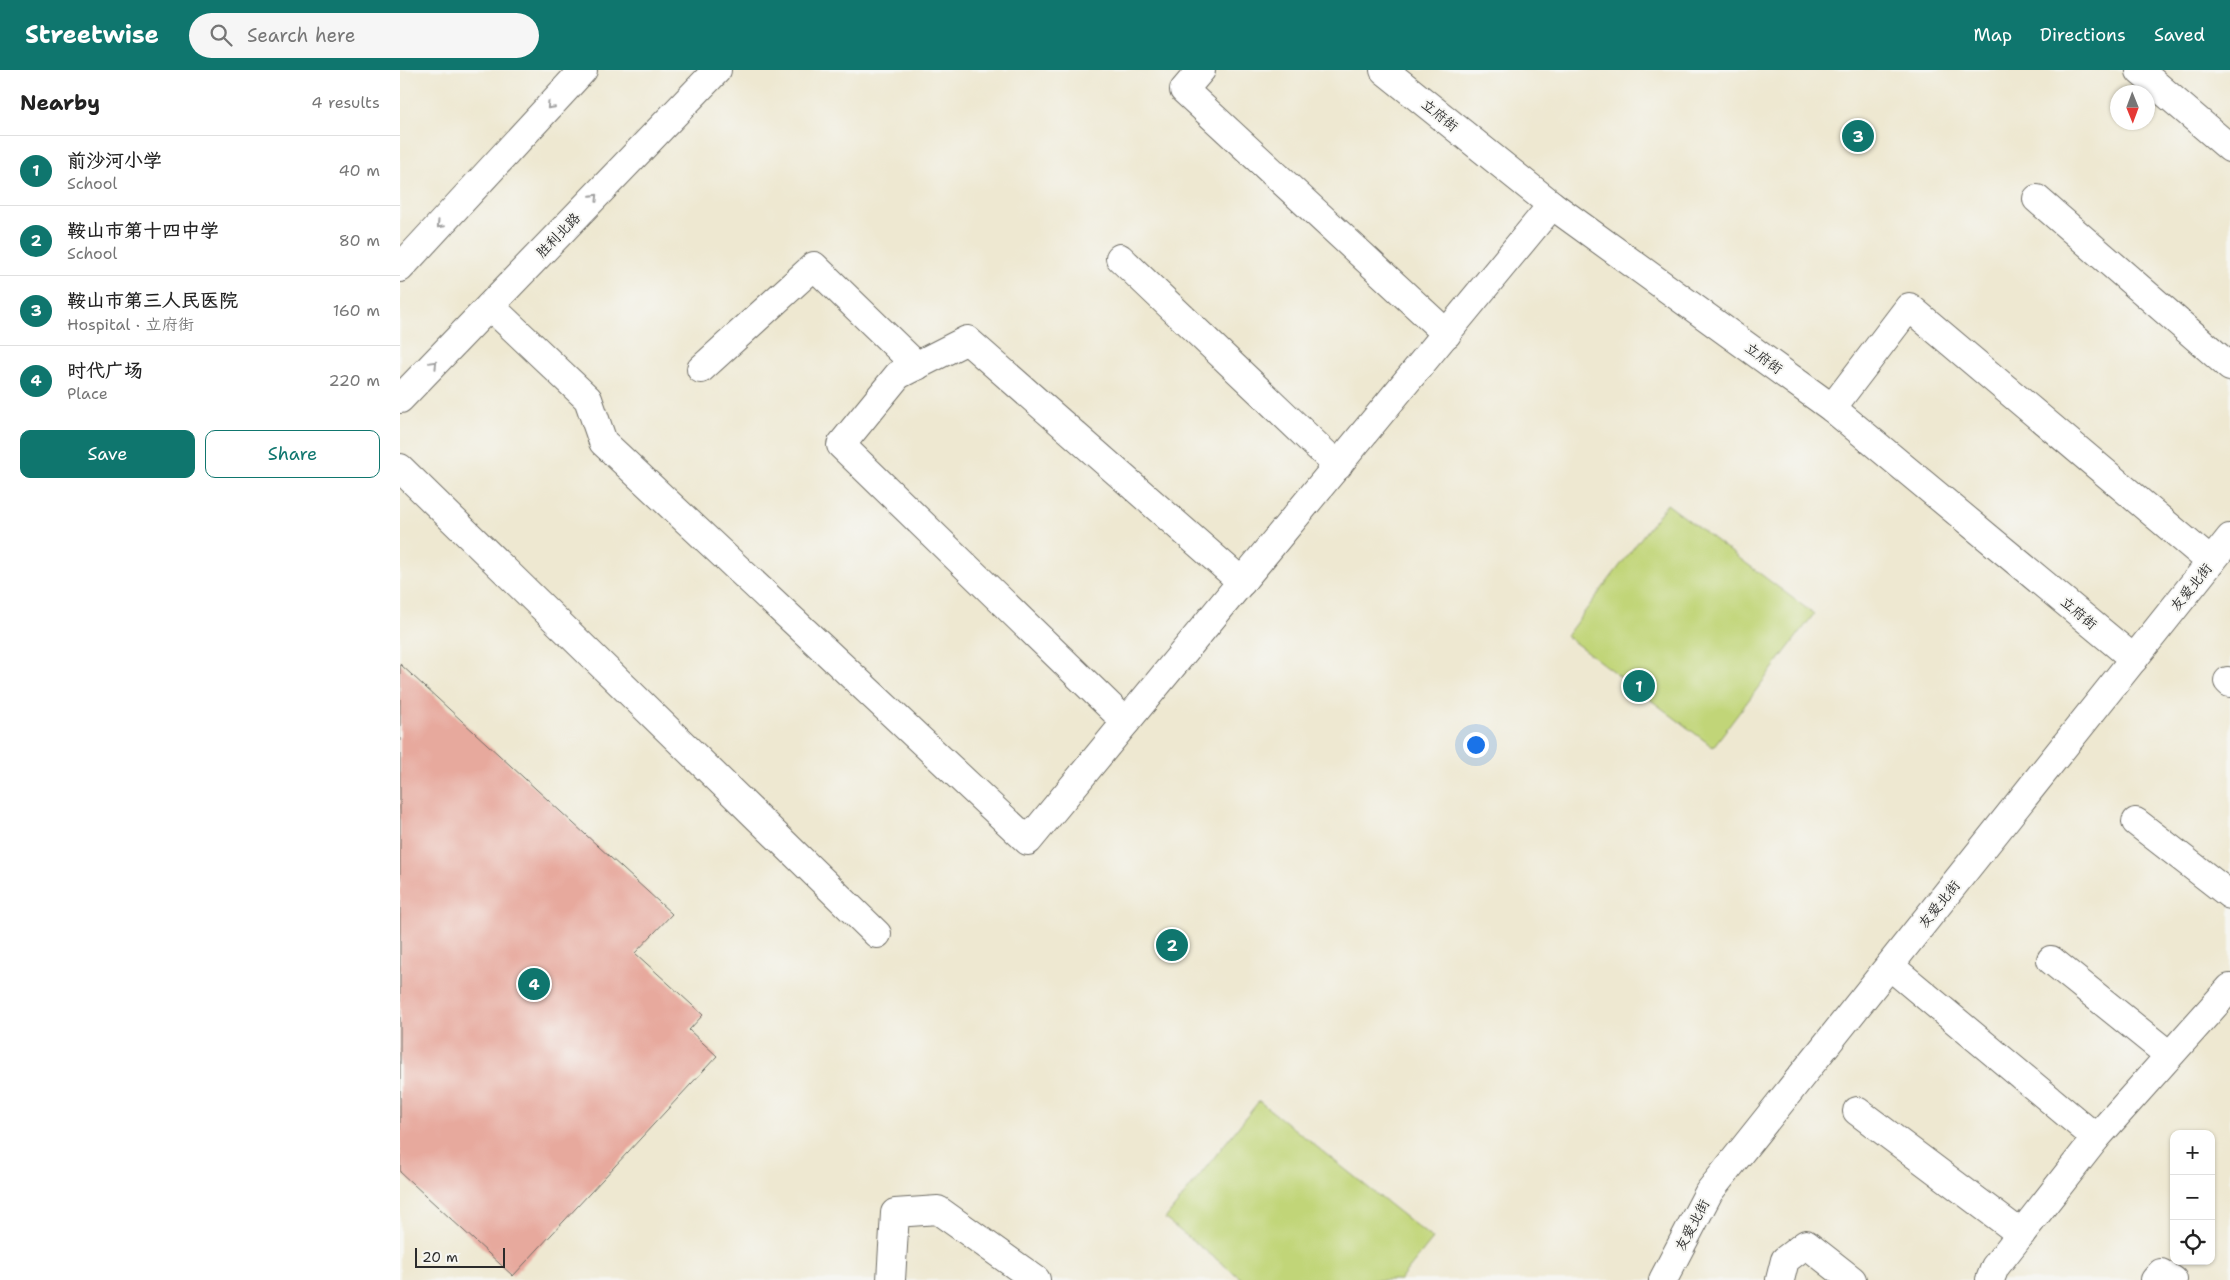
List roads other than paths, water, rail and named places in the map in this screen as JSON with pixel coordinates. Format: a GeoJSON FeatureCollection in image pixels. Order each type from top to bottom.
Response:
{"type":"FeatureCollection","features":[{"type":"Feature","properties":{"kind":"street"},"geometry":{"type":"LineString","coordinates":[[400,268],[583,70]]}},
{"type":"Feature","properties":{"kind":"street","name":"胜利北路"},"geometry":{"type":"LineString","coordinates":[[400,399],[717,70]]}},
{"type":"Feature","properties":{"kind":"street"},"geometry":{"type":"LineString","coordinates":[[1201,70],[1184,90],[1447,334]]}},
{"type":"Feature","properties":{"kind":"street","name":"立府街"},"geometry":{"type":"LineString","coordinates":[[1384,70],[1552,205],[1832,408],[2134,659]]}},
{"type":"Feature","properties":{"kind":"street"},"geometry":{"type":"LineString","coordinates":[[2140,71],[2230,148]]}},
{"type":"Feature","properties":{"kind":"street"},"geometry":{"type":"LineString","coordinates":[[2038,199],[2230,367]]}},
{"type":"Feature","properties":{"kind":"street"},"geometry":{"type":"LineString","coordinates":[[490,306],[588,399],[603,442],[1028,841],[1552,205]]}},
{"type":"Feature","properties":{"kind":"street"},"geometry":{"type":"LineString","coordinates":[[1120,258],[1338,466]]}},
{"type":"Feature","properties":{"kind":"street"},"geometry":{"type":"LineString","coordinates":[[701,369],[814,266],[917,366]]}},
{"type":"Feature","properties":{"kind":"street"},"geometry":{"type":"LineString","coordinates":[[1832,408],[1909,307],[2212,562]]}},
{"type":"Feature","properties":{"kind":"street"},"geometry":{"type":"LineString","coordinates":[[1126,722],[841,445],[898,375],[968,340],[1242,582]]}},
{"type":"Feature","properties":{"kind":"street"},"geometry":{"type":"LineString","coordinates":[[400,468],[877,934]]}},
{"type":"Feature","properties":{"kind":"street","name":"友爱北街"},"geometry":{"type":"LineString","coordinates":[[1663,1280],[1709,1192],[2230,538]]}},
{"type":"Feature","properties":{"kind":"street"},"geometry":{"type":"LineString","coordinates":[[2136,822],[2230,895]]}},
{"type":"Feature","properties":{"kind":"street"},"geometry":{"type":"LineString","coordinates":[[2052,960],[2169,1055]]}},
{"type":"Feature","properties":{"kind":"street"},"geometry":{"type":"LineString","coordinates":[[1890,966],[2096,1138]]}},
{"type":"Feature","properties":{"kind":"street"},"geometry":{"type":"LineString","coordinates":[[1990,1280],[1995,1267],[2096,1138],[2230,988]]}},
{"type":"Feature","properties":{"kind":"street"},"geometry":{"type":"LineString","coordinates":[[1857,1111],[2021,1234]]}},
{"type":"Feature","properties":{"kind":"street"},"geometry":{"type":"LineString","coordinates":[[891,1280],[895,1213],[938,1210],[1036,1280]]}},
{"type":"Feature","properties":{"kind":"street"},"geometry":{"type":"LineString","coordinates":[[1780,1280],[1785,1260],[1806,1244],[1852,1280]]}},
{"type":"Feature","properties":{"kind":"street"},"geometry":{"type":"LineString","coordinates":[[2155,1280],[2162,1273],[2173,1280]]}},
{"type":"Feature","properties":{"kind":"place","name":"鞍山市第三人民医院"},"geometry":{"type":"Point","coordinates":[1858,136]}},
{"type":"Feature","properties":{"kind":"place","name":"前沙河小学"},"geometry":{"type":"Point","coordinates":[1639,686]}},
{"type":"Feature","properties":{"kind":"place","name":"鞍山市第十四中学"},"geometry":{"type":"Point","coordinates":[1172,945]}},
{"type":"Feature","properties":{"kind":"place","name":"时代广场"},"geometry":{"type":"Point","coordinates":[534,984]}}]}
